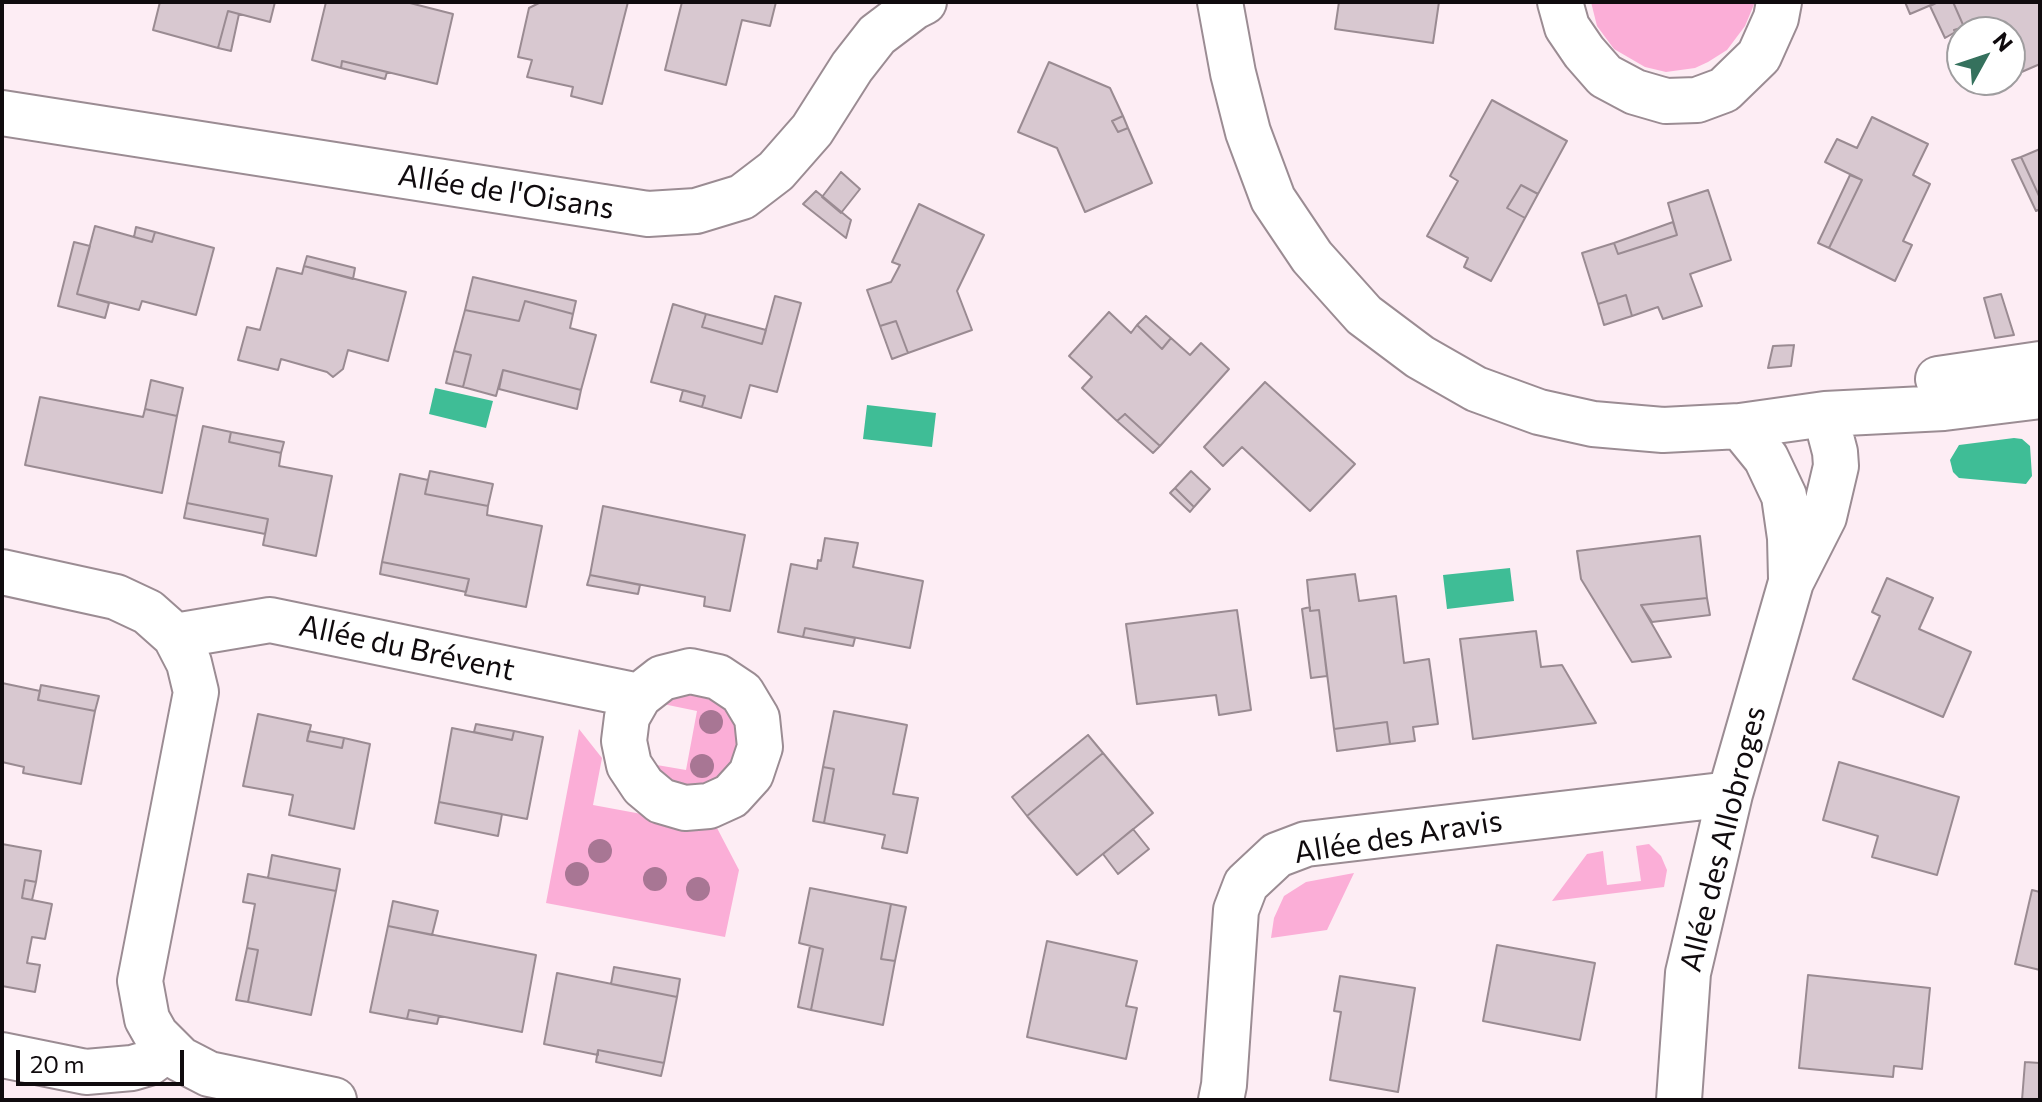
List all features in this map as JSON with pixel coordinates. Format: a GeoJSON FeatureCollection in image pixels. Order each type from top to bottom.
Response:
{"type":"FeatureCollection","features":[{"type":"Feature","properties":{"kind":"street","name":"Allée de l'Oisans"},"geometry":{"type":"LineString","coordinates":[[4,125],[648,214],[696,211],[742,197],[776,171],[812,130],[852,67],[877,35],[924,2]]}},
{"type":"Feature","properties":{"kind":"street"},"geometry":{"type":"LineString","coordinates":[[1560,2],[1567,27],[1605,76],[1635,92],[1666,101],[1697,100],[1724,90],[1759,56],[1769,38],[1779,2]]}},
{"type":"Feature","properties":{"kind":"street"},"geometry":{"type":"LineString","coordinates":[[1214,3],[1248,132],[1273,199],[1312,257],[1364,315],[1420,357],[1476,389],[1539,412],[1593,424],[1663,430],[1740,426],[1825,414],[1944,408],[2040,396]]}},
{"type":"Feature","properties":{"kind":"street"},"geometry":{"type":"LineString","coordinates":[[1825,414],[1942,378],[2040,364]]}},
{"type":"Feature","properties":{"kind":"street","name":"Allée des Allobroges"},"geometry":{"type":"LineString","coordinates":[[1679,1100],[1688,973],[1730,794],[1791,582],[1824,517],[1836,466],[1825,414]]}},
{"type":"Feature","properties":{"kind":"street","name":"Allée des Allobroges"},"geometry":{"type":"LineString","coordinates":[[1740,426],[1766,458],[1784,496],[1790,538],[1791,582]]}},
{"type":"Feature","properties":{"kind":"street"},"geometry":{"type":"LineString","coordinates":[[2,572],[116,597],[148,612],[175,636],[189,663],[196,692],[140,981],[147,1019],[168,1049],[196,1069],[224,1079],[334,1100]]}},
{"type":"Feature","properties":{"kind":"street","name":"Allée du Brévent"},"geometry":{"type":"LineString","coordinates":[[175,636],[270,620],[639,696]]}},
{"type":"Feature","properties":{"kind":"street","name":"Allée des Aravis"},"geometry":{"type":"LineString","coordinates":[[1221,1100],[1236,910],[1246,884],[1277,855],[1306,844],[1730,794]]}},
{"type":"Feature","properties":{"kind":"street"},"geometry":{"type":"LineString","coordinates":[[2,1055],[86,1072],[132,1068],[149,1063],[168,1049]]}},
{"type":"Feature","properties":{"kind":"shaded area"},"geometry":{"type":"Polygon","coordinates":[[[1591,2],[1755,2],[1745,26],[1727,50],[1695,68],[1666,72],[1645,67],[1614,49],[1597,26],[1591,2]]]}},
{"type":"Feature","properties":{"kind":"shaded area"},"geometry":{"type":"Polygon","coordinates":[[[435,388],[493,401],[486,428],[429,414],[435,388]]]}},
{"type":"Feature","properties":{"kind":"shaded area"},"geometry":{"type":"Polygon","coordinates":[[[867,405],[936,413],[932,447],[863,439],[867,405]]]}},
{"type":"Feature","properties":{"kind":"shaded area"},"geometry":{"type":"Polygon","coordinates":[[[2022,439],[2030,446],[2032,476],[2026,484],[1959,478],[1953,472],[1950,460],[1959,445],[2022,439]]]}},
{"type":"Feature","properties":{"kind":"shaded area"},"geometry":{"type":"Polygon","coordinates":[[[1510,568],[1514,601],[1447,609],[1443,575],[1510,568]]]}},
{"type":"Feature","properties":{"kind":"shaded area"},"geometry":{"type":"Polygon","coordinates":[[[692,691],[709,695],[726,707],[737,722],[741,740],[737,759],[712,785],[675,786],[651,764],[686,770],[697,711],[663,704],[692,691]]]}},
{"type":"Feature","properties":{"kind":"shaded area"},"geometry":{"type":"Polygon","coordinates":[[[579,729],[602,758],[593,805],[717,828],[739,870],[725,937],[546,903],[579,729]]]}},
{"type":"Feature","properties":{"kind":"shaded area"},"geometry":{"type":"Polygon","coordinates":[[[1649,844],[1661,856],[1667,870],[1664,887],[1552,901],[1587,854],[1603,851],[1607,885],[1641,881],[1636,846],[1649,844]]]}},
{"type":"Feature","properties":{"kind":"shaded area"},"geometry":{"type":"Polygon","coordinates":[[[1354,873],[1327,930],[1271,938],[1274,918],[1284,896],[1306,882],[1354,873]]]}},
{"type":"Feature","properties":{"kind":"building"},"geometry":{"type":"Polygon","coordinates":[[[160,2],[275,2],[270,22],[228,11],[218,48],[153,30],[160,2]]]}},
{"type":"Feature","properties":{"kind":"building"},"geometry":{"type":"Polygon","coordinates":[[[326,2],[406,2],[453,14],[437,84],[342,61],[341,68],[312,60],[326,2]]]}},
{"type":"Feature","properties":{"kind":"building"},"geometry":{"type":"Polygon","coordinates":[[[541,2],[628,2],[602,104],[571,96],[573,87],[527,77],[532,60],[518,57],[529,8],[541,2]]]}},
{"type":"Feature","properties":{"kind":"building"},"geometry":{"type":"Polygon","coordinates":[[[682,2],[776,2],[770,26],[742,20],[726,85],[665,70],[682,2]]]}},
{"type":"Feature","properties":{"kind":"building"},"geometry":{"type":"Polygon","coordinates":[[[1339,2],[1439,2],[1433,43],[1335,29],[1339,2]]]}},
{"type":"Feature","properties":{"kind":"building"},"geometry":{"type":"Polygon","coordinates":[[[1905,2],[1938,2],[1910,14],[1905,2]]]}},
{"type":"Feature","properties":{"kind":"building"},"geometry":{"type":"Polygon","coordinates":[[[1938,2],[1953,2],[1959,16],[1946,16],[1945,38],[1930,6],[1938,2]]]}},
{"type":"Feature","properties":{"kind":"building"},"geometry":{"type":"Polygon","coordinates":[[[1953,2],[2039,2],[2040,64],[2026,70],[2026,16],[1959,16],[1953,2]]]}},
{"type":"Feature","properties":{"kind":"building"},"geometry":{"type":"Polygon","coordinates":[[[228,11],[239,14],[231,51],[218,48],[228,11]]]}},
{"type":"Feature","properties":{"kind":"building"},"geometry":{"type":"Polygon","coordinates":[[[342,61],[387,72],[385,79],[341,68],[342,61]]]}},
{"type":"Feature","properties":{"kind":"building"},"geometry":{"type":"Polygon","coordinates":[[[1049,62],[1110,88],[1123,116],[1112,121],[1118,132],[1128,128],[1152,183],[1085,212],[1057,148],[1018,132],[1049,62]]]}},
{"type":"Feature","properties":{"kind":"building"},"geometry":{"type":"Polygon","coordinates":[[[1492,100],[1567,141],[1538,194],[1521,185],[1507,208],[1525,218],[1491,281],[1464,267],[1468,258],[1427,236],[1458,181],[1450,176],[1492,100]]]}},
{"type":"Feature","properties":{"kind":"building"},"geometry":{"type":"Polygon","coordinates":[[[1123,116],[1128,128],[1118,132],[1112,121],[1123,116]]]}},
{"type":"Feature","properties":{"kind":"building"},"geometry":{"type":"Polygon","coordinates":[[[1872,117],[1928,144],[1913,175],[1930,184],[1903,241],[1912,245],[1895,281],[1829,248],[1862,180],[1825,162],[1837,139],[1857,148],[1872,117]]]}},
{"type":"Feature","properties":{"kind":"building"},"geometry":{"type":"Polygon","coordinates":[[[2040,149],[2040,198],[2021,157],[2040,149]]]}},
{"type":"Feature","properties":{"kind":"building"},"geometry":{"type":"Polygon","coordinates":[[[2021,157],[2040,198],[2040,209],[2036,211],[2012,160],[2021,157]]]}},
{"type":"Feature","properties":{"kind":"building"},"geometry":{"type":"Polygon","coordinates":[[[841,172],[860,189],[841,213],[822,197],[841,172]]]}},
{"type":"Feature","properties":{"kind":"building"},"geometry":{"type":"Polygon","coordinates":[[[1850,175],[1862,180],[1829,248],[1818,243],[1850,175]]]}},
{"type":"Feature","properties":{"kind":"building"},"geometry":{"type":"Polygon","coordinates":[[[1521,185],[1538,194],[1525,218],[1507,208],[1521,185]]]}},
{"type":"Feature","properties":{"kind":"building"},"geometry":{"type":"Polygon","coordinates":[[[1708,190],[1731,260],[1690,274],[1702,306],[1663,319],[1658,307],[1632,316],[1626,295],[1598,304],[1582,253],[1614,243],[1618,254],[1677,235],[1668,203],[1708,190]]]}},
{"type":"Feature","properties":{"kind":"building"},"geometry":{"type":"Polygon","coordinates":[[[816,191],[851,220],[846,238],[803,204],[816,191]]]}},
{"type":"Feature","properties":{"kind":"building"},"geometry":{"type":"Polygon","coordinates":[[[919,204],[984,235],[957,291],[972,330],[908,353],[896,321],[880,326],[867,290],[891,282],[900,265],[892,262],[919,204]]]}},
{"type":"Feature","properties":{"kind":"building"},"geometry":{"type":"Polygon","coordinates":[[[1673,222],[1677,235],[1618,254],[1614,243],[1673,222]]]}},
{"type":"Feature","properties":{"kind":"building"},"geometry":{"type":"Polygon","coordinates":[[[95,226],[152,242],[155,232],[214,248],[196,315],[142,301],[139,310],[77,294],[95,226]]]}},
{"type":"Feature","properties":{"kind":"building"},"geometry":{"type":"Polygon","coordinates":[[[136,227],[155,232],[152,242],[134,237],[136,227]]]}},
{"type":"Feature","properties":{"kind":"building"},"geometry":{"type":"Polygon","coordinates":[[[74,242],[90,246],[77,294],[109,303],[105,318],[58,306],[74,242]]]}},
{"type":"Feature","properties":{"kind":"building"},"geometry":{"type":"Polygon","coordinates":[[[307,256],[355,268],[353,279],[304,266],[307,256]]]}},
{"type":"Feature","properties":{"kind":"building"},"geometry":{"type":"Polygon","coordinates":[[[304,266],[406,292],[388,361],[348,350],[343,369],[333,377],[327,372],[281,359],[278,370],[238,360],[247,327],[260,330],[277,268],[302,274],[304,266]]]}},
{"type":"Feature","properties":{"kind":"building"},"geometry":{"type":"Polygon","coordinates":[[[473,277],[576,301],[573,314],[525,301],[519,321],[465,310],[473,277]]]}},
{"type":"Feature","properties":{"kind":"building"},"geometry":{"type":"Polygon","coordinates":[[[2001,294],[2014,335],[1995,338],[1984,298],[2001,294]]]}},
{"type":"Feature","properties":{"kind":"building"},"geometry":{"type":"Polygon","coordinates":[[[1626,295],[1632,316],[1604,325],[1598,304],[1626,295]]]}},
{"type":"Feature","properties":{"kind":"building"},"geometry":{"type":"Polygon","coordinates":[[[775,296],[801,303],[777,392],[750,385],[741,418],[702,407],[705,396],[651,382],[673,304],[706,314],[702,327],[762,344],[775,296]]]}},
{"type":"Feature","properties":{"kind":"building"},"geometry":{"type":"Polygon","coordinates":[[[525,301],[573,314],[570,328],[596,335],[581,390],[503,370],[496,396],[463,387],[471,355],[454,351],[465,310],[519,321],[525,301]]]}},
{"type":"Feature","properties":{"kind":"building"},"geometry":{"type":"Polygon","coordinates":[[[1109,312],[1131,333],[1137,325],[1162,349],[1171,338],[1190,355],[1201,343],[1229,369],[1160,446],[1125,414],[1117,421],[1082,388],[1092,377],[1069,356],[1109,312]]]}},
{"type":"Feature","properties":{"kind":"building"},"geometry":{"type":"Polygon","coordinates":[[[706,314],[766,330],[762,344],[702,327],[706,314]]]}},
{"type":"Feature","properties":{"kind":"building"},"geometry":{"type":"Polygon","coordinates":[[[1146,316],[1171,338],[1162,349],[1137,325],[1146,316]]]}},
{"type":"Feature","properties":{"kind":"building"},"geometry":{"type":"Polygon","coordinates":[[[896,321],[908,353],[892,359],[880,326],[896,321]]]}},
{"type":"Feature","properties":{"kind":"building"},"geometry":{"type":"Polygon","coordinates":[[[1794,345],[1791,366],[1768,368],[1773,346],[1794,345]]]}},
{"type":"Feature","properties":{"kind":"building"},"geometry":{"type":"Polygon","coordinates":[[[454,351],[471,355],[463,387],[446,383],[454,351]]]}},
{"type":"Feature","properties":{"kind":"building"},"geometry":{"type":"Polygon","coordinates":[[[503,370],[581,390],[577,409],[499,389],[503,370]]]}},
{"type":"Feature","properties":{"kind":"building"},"geometry":{"type":"Polygon","coordinates":[[[151,380],[183,388],[177,416],[145,409],[151,380]]]}},
{"type":"Feature","properties":{"kind":"building"},"geometry":{"type":"Polygon","coordinates":[[[1265,382],[1355,464],[1310,511],[1242,447],[1223,466],[1204,447],[1265,382]]]}},
{"type":"Feature","properties":{"kind":"building"},"geometry":{"type":"Polygon","coordinates":[[[683,390],[705,396],[702,407],[680,401],[683,390]]]}},
{"type":"Feature","properties":{"kind":"building"},"geometry":{"type":"Polygon","coordinates":[[[40,397],[143,417],[145,409],[177,416],[162,493],[25,465],[40,397]]]}},
{"type":"Feature","properties":{"kind":"building"},"geometry":{"type":"Polygon","coordinates":[[[1125,414],[1160,446],[1153,453],[1117,421],[1125,414]]]}},
{"type":"Feature","properties":{"kind":"building"},"geometry":{"type":"Polygon","coordinates":[[[203,426],[231,432],[229,442],[281,453],[279,466],[332,476],[316,556],[263,545],[268,519],[187,503],[203,426]]]}},
{"type":"Feature","properties":{"kind":"building"},"geometry":{"type":"Polygon","coordinates":[[[231,432],[284,442],[281,453],[229,442],[231,432]]]}},
{"type":"Feature","properties":{"kind":"building"},"geometry":{"type":"Polygon","coordinates":[[[430,471],[493,484],[488,506],[425,494],[430,471]]]}},
{"type":"Feature","properties":{"kind":"building"},"geometry":{"type":"Polygon","coordinates":[[[1191,471],[1210,489],[1194,507],[1175,488],[1191,471]]]}},
{"type":"Feature","properties":{"kind":"building"},"geometry":{"type":"Polygon","coordinates":[[[400,474],[428,480],[425,494],[488,506],[487,515],[542,526],[526,607],[465,595],[469,579],[382,562],[400,474]]]}},
{"type":"Feature","properties":{"kind":"building"},"geometry":{"type":"Polygon","coordinates":[[[1175,488],[1194,507],[1190,512],[1170,493],[1175,488]]]}},
{"type":"Feature","properties":{"kind":"building"},"geometry":{"type":"Polygon","coordinates":[[[187,503],[268,519],[265,534],[184,518],[187,503]]]}},
{"type":"Feature","properties":{"kind":"building"},"geometry":{"type":"Polygon","coordinates":[[[603,506],[745,535],[730,611],[704,606],[705,597],[590,575],[603,506]]]}},
{"type":"Feature","properties":{"kind":"building"},"geometry":{"type":"Polygon","coordinates":[[[1700,536],[1707,598],[1641,605],[1671,657],[1632,662],[1581,579],[1577,551],[1700,536]]]}},
{"type":"Feature","properties":{"kind":"building"},"geometry":{"type":"Polygon","coordinates":[[[825,538],[858,543],[853,567],[923,581],[910,648],[805,628],[803,637],[778,632],[791,564],[817,569],[825,538]]]}},
{"type":"Feature","properties":{"kind":"building"},"geometry":{"type":"Polygon","coordinates":[[[382,562],[469,579],[466,592],[380,574],[382,562]]]}},
{"type":"Feature","properties":{"kind":"building"},"geometry":{"type":"Polygon","coordinates":[[[1355,574],[1359,601],[1396,596],[1404,663],[1429,659],[1438,724],[1413,727],[1415,741],[1390,744],[1387,722],[1334,729],[1319,610],[1310,611],[1307,580],[1355,574]]]}},
{"type":"Feature","properties":{"kind":"building"},"geometry":{"type":"Polygon","coordinates":[[[590,575],[640,585],[638,594],[587,585],[590,575]]]}},
{"type":"Feature","properties":{"kind":"building"},"geometry":{"type":"Polygon","coordinates":[[[1887,578],[1933,598],[1919,629],[1971,652],[1943,717],[1853,679],[1880,616],[1872,612],[1887,578]]]}},
{"type":"Feature","properties":{"kind":"building"},"geometry":{"type":"Polygon","coordinates":[[[1707,598],[1710,615],[1652,622],[1641,605],[1707,598]]]}},
{"type":"Feature","properties":{"kind":"building"},"geometry":{"type":"Polygon","coordinates":[[[1310,607],[1310,611],[1319,610],[1327,676],[1311,678],[1302,609],[1310,607]]]}},
{"type":"Feature","properties":{"kind":"building"},"geometry":{"type":"Polygon","coordinates":[[[1237,610],[1251,710],[1219,715],[1216,695],[1137,704],[1126,624],[1237,610]]]}},
{"type":"Feature","properties":{"kind":"building"},"geometry":{"type":"Polygon","coordinates":[[[805,628],[855,638],[853,646],[803,637],[805,628]]]}},
{"type":"Feature","properties":{"kind":"building"},"geometry":{"type":"Polygon","coordinates":[[[1536,631],[1541,667],[1562,665],[1596,723],[1473,739],[1460,639],[1536,631]]]}},
{"type":"Feature","properties":{"kind":"building"},"geometry":{"type":"Polygon","coordinates":[[[2,683],[40,691],[38,700],[95,711],[81,784],[23,773],[24,767],[2,762],[2,683]]]}},
{"type":"Feature","properties":{"kind":"building"},"geometry":{"type":"Polygon","coordinates":[[[41,685],[99,696],[95,711],[38,700],[41,685]]]}},
{"type":"Feature","properties":{"kind":"building"},"geometry":{"type":"Polygon","coordinates":[[[834,711],[907,725],[893,794],[918,798],[907,853],[882,848],[885,835],[824,823],[834,769],[823,767],[834,711]]]}},
{"type":"Feature","properties":{"kind":"building"},"geometry":{"type":"Polygon","coordinates":[[[258,714],[311,725],[307,741],[342,748],[344,738],[370,744],[354,829],[289,815],[293,795],[243,786],[258,714]]]}},
{"type":"Feature","properties":{"kind":"building"},"geometry":{"type":"Polygon","coordinates":[[[1387,722],[1390,744],[1337,751],[1334,729],[1387,722]]]}},
{"type":"Feature","properties":{"kind":"building"},"geometry":{"type":"Polygon","coordinates":[[[476,724],[514,731],[512,740],[474,732],[476,724]]]}},
{"type":"Feature","properties":{"kind":"building"},"geometry":{"type":"Polygon","coordinates":[[[452,728],[512,740],[514,731],[543,737],[527,819],[439,802],[452,728]]]}},
{"type":"Feature","properties":{"kind":"building"},"geometry":{"type":"Polygon","coordinates":[[[309,731],[344,738],[342,748],[307,741],[309,731]]]}},
{"type":"Feature","properties":{"kind":"building"},"geometry":{"type":"Polygon","coordinates":[[[1088,735],[1103,753],[1027,816],[1012,797],[1088,735]]]}},
{"type":"Feature","properties":{"kind":"building"},"geometry":{"type":"Polygon","coordinates":[[[1103,753],[1153,813],[1077,875],[1027,816],[1103,753]]]}},
{"type":"Feature","properties":{"kind":"building"},"geometry":{"type":"Polygon","coordinates":[[[1839,762],[1959,797],[1937,875],[1872,857],[1878,836],[1823,820],[1839,762]]]}},
{"type":"Feature","properties":{"kind":"building"},"geometry":{"type":"Polygon","coordinates":[[[823,767],[834,769],[824,823],[813,821],[823,767]]]}},
{"type":"Feature","properties":{"kind":"building"},"geometry":{"type":"Polygon","coordinates":[[[439,802],[502,814],[498,836],[435,823],[439,802]]]}},
{"type":"Feature","properties":{"kind":"building"},"geometry":{"type":"Polygon","coordinates":[[[1133,829],[1149,849],[1118,874],[1103,854],[1133,829]]]}},
{"type":"Feature","properties":{"kind":"building"},"geometry":{"type":"Polygon","coordinates":[[[2,844],[41,851],[36,882],[25,880],[22,898],[52,904],[45,939],[32,937],[27,963],[40,965],[35,992],[2,986],[2,844]]]}},
{"type":"Feature","properties":{"kind":"building"},"geometry":{"type":"Polygon","coordinates":[[[272,855],[340,869],[336,891],[268,878],[272,855]]]}},
{"type":"Feature","properties":{"kind":"building"},"geometry":{"type":"Polygon","coordinates":[[[248,874],[336,891],[311,1015],[248,1002],[258,950],[247,948],[255,904],[243,902],[248,874]]]}},
{"type":"Feature","properties":{"kind":"building"},"geometry":{"type":"Polygon","coordinates":[[[25,880],[36,882],[32,900],[22,898],[25,880]]]}},
{"type":"Feature","properties":{"kind":"building"},"geometry":{"type":"Polygon","coordinates":[[[810,888],[891,904],[881,959],[895,961],[883,1025],[811,1010],[823,949],[799,943],[810,888]]]}},
{"type":"Feature","properties":{"kind":"building"},"geometry":{"type":"Polygon","coordinates":[[[2032,890],[2040,892],[2040,970],[2015,964],[2032,890]]]}},
{"type":"Feature","properties":{"kind":"building"},"geometry":{"type":"Polygon","coordinates":[[[393,901],[438,911],[432,935],[388,926],[393,901]]]}},
{"type":"Feature","properties":{"kind":"building"},"geometry":{"type":"Polygon","coordinates":[[[891,904],[906,907],[895,961],[881,959],[891,904]]]}},
{"type":"Feature","properties":{"kind":"building"},"geometry":{"type":"Polygon","coordinates":[[[388,926],[536,955],[522,1032],[409,1010],[407,1019],[370,1012],[388,926]]]}},
{"type":"Feature","properties":{"kind":"building"},"geometry":{"type":"Polygon","coordinates":[[[1047,941],[1137,961],[1126,1006],[1137,1008],[1126,1059],[1027,1037],[1047,941]]]}},
{"type":"Feature","properties":{"kind":"building"},"geometry":{"type":"Polygon","coordinates":[[[1497,945],[1595,963],[1580,1040],[1483,1021],[1497,945]]]}},
{"type":"Feature","properties":{"kind":"building"},"geometry":{"type":"Polygon","coordinates":[[[810,946],[823,949],[811,1010],[798,1007],[810,946]]]}},
{"type":"Feature","properties":{"kind":"building"},"geometry":{"type":"Polygon","coordinates":[[[247,948],[258,950],[248,1002],[236,1000],[247,948]]]}},
{"type":"Feature","properties":{"kind":"building"},"geometry":{"type":"Polygon","coordinates":[[[614,967],[680,979],[677,997],[611,984],[614,967]]]}},
{"type":"Feature","properties":{"kind":"building"},"geometry":{"type":"Polygon","coordinates":[[[557,973],[677,997],[664,1063],[598,1050],[598,1055],[544,1044],[557,973]]]}},
{"type":"Feature","properties":{"kind":"building"},"geometry":{"type":"Polygon","coordinates":[[[1808,975],[1930,988],[1922,1069],[1894,1066],[1893,1077],[1799,1068],[1808,975]]]}},
{"type":"Feature","properties":{"kind":"building"},"geometry":{"type":"Polygon","coordinates":[[[1340,976],[1415,988],[1398,1092],[1330,1080],[1341,1012],[1334,1011],[1340,976]]]}},
{"type":"Feature","properties":{"kind":"building"},"geometry":{"type":"Polygon","coordinates":[[[409,1010],[439,1016],[437,1024],[407,1019],[409,1010]]]}},
{"type":"Feature","properties":{"kind":"building"},"geometry":{"type":"Polygon","coordinates":[[[598,1050],[664,1063],[661,1076],[596,1062],[598,1050]]]}},
{"type":"Feature","properties":{"kind":"building"},"geometry":{"type":"Polygon","coordinates":[[[2025,1062],[2040,1063],[2040,1100],[2022,1100],[2025,1062]]]}}]}
